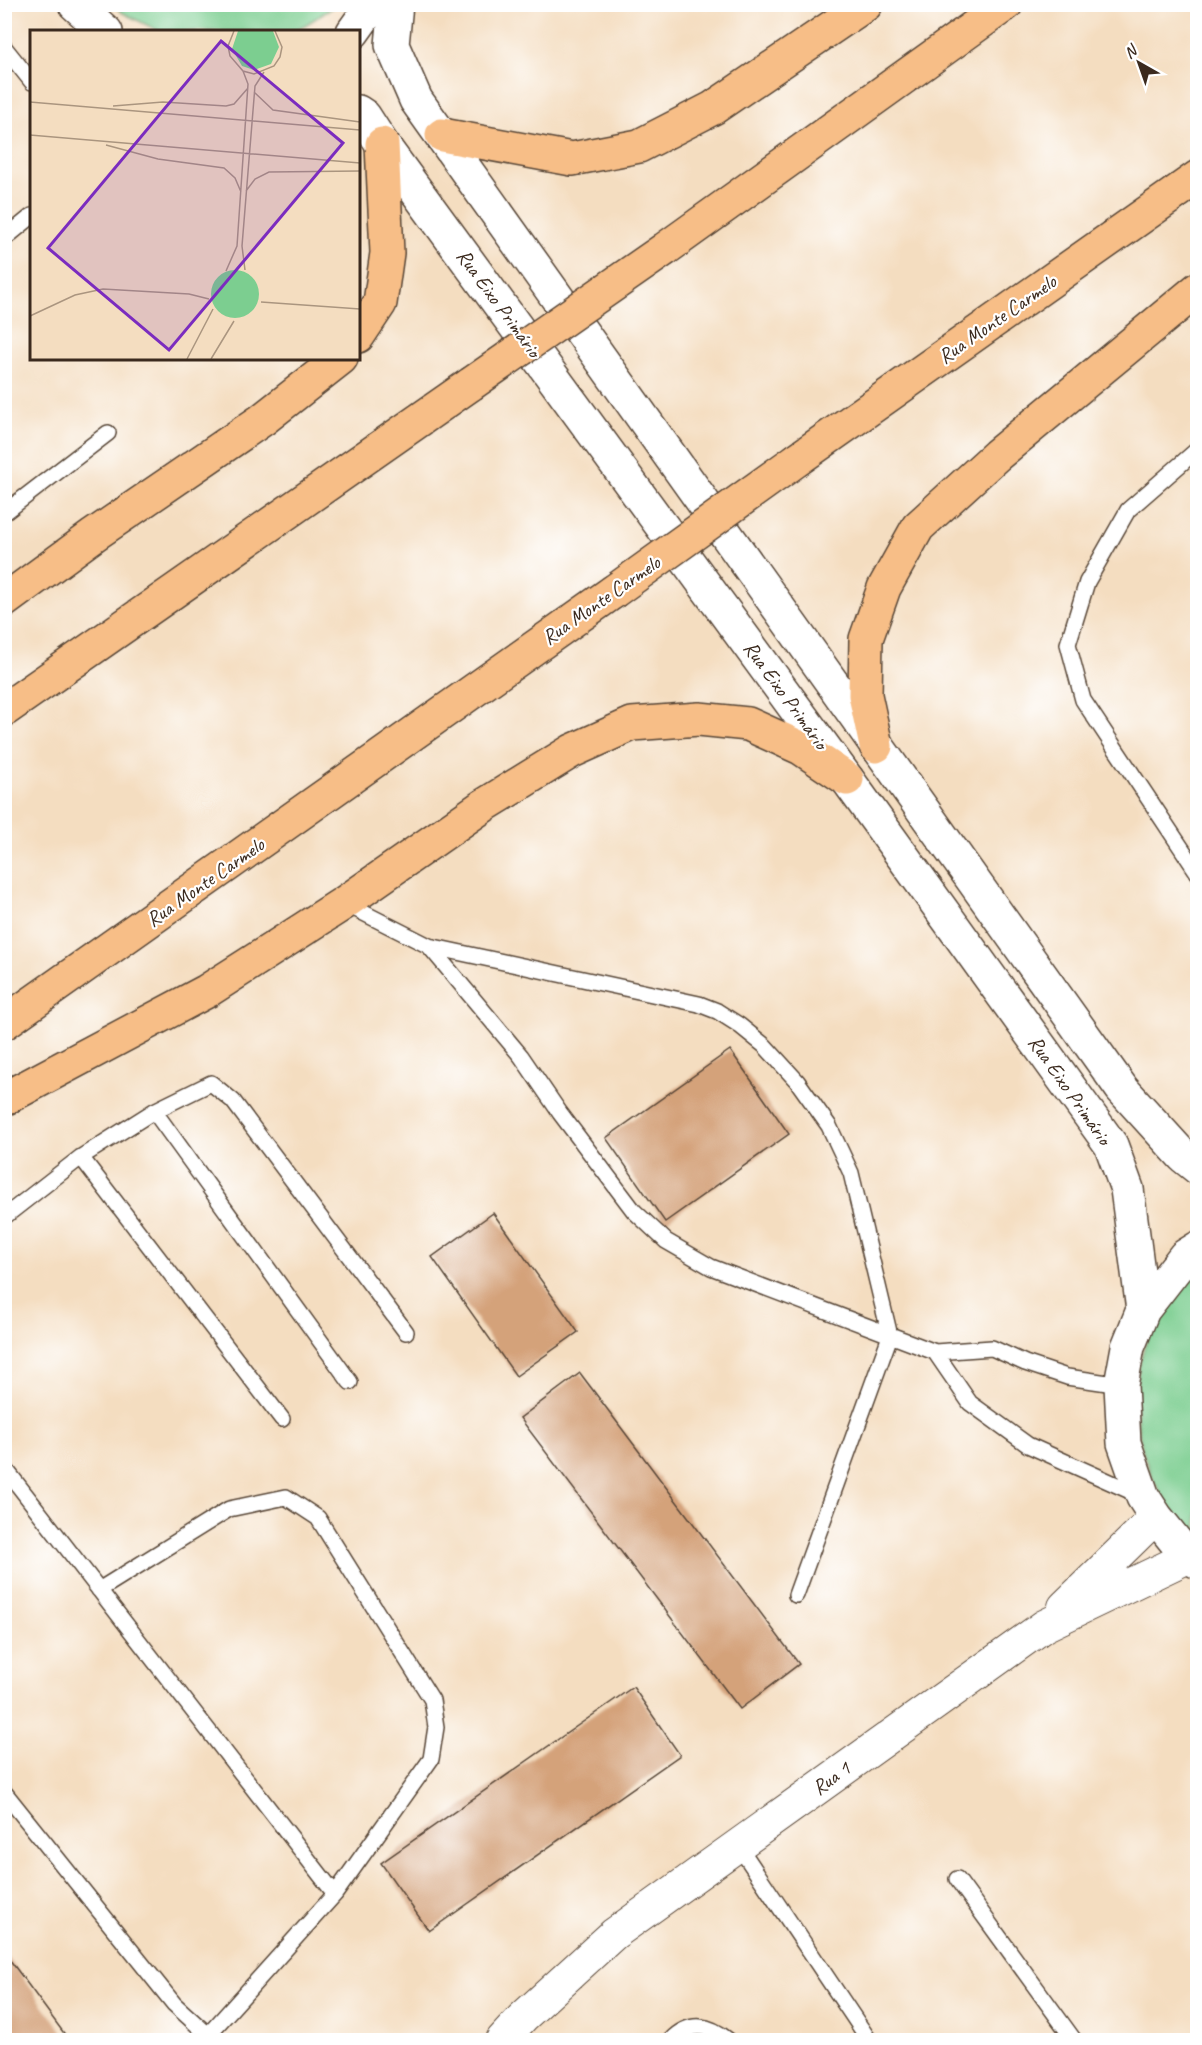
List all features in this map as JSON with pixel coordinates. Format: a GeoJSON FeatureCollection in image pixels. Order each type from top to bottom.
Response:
{"type":"FeatureCollection","features":[{"type":"Feature","properties":{"kind":"highway"},"geometry":{"type":"LineString","coordinates":[[442,135],[572,159],[639,146],[713,108],[866,4]]}},
{"type":"Feature","properties":{"kind":"highway"},"geometry":{"type":"LineString","coordinates":[[4,710],[665,249],[1006,4]]}},
{"type":"Feature","properties":{"kind":"highway"},"geometry":{"type":"LineString","coordinates":[[360,333],[380,303],[387,253],[382,144]]}},
{"type":"Feature","properties":{"kind":"highway","name":"Rua Monte Carmelo"},"geometry":{"type":"LineString","coordinates":[[4,1023],[1197,177]]}},
{"type":"Feature","properties":{"kind":"highway"},"geometry":{"type":"LineString","coordinates":[[876,746],[865,695],[866,639],[884,588],[918,526],[997,455],[1197,289]]}},
{"type":"Feature","properties":{"kind":"highway"},"geometry":{"type":"LineString","coordinates":[[4,602],[94,535],[262,420],[338,360]]}},
{"type":"Feature","properties":{"kind":"highway"},"geometry":{"type":"LineString","coordinates":[[4,1099],[207,991],[344,903],[483,806],[573,751],[632,724],[699,718],[748,724],[801,748],[848,779]]}},
{"type":"Feature","properties":{"kind":"street"},"geometry":{"type":"LineString","coordinates":[[75,4],[104,30]]}},
{"type":"Feature","properties":{"kind":"street"},"geometry":{"type":"LineString","coordinates":[[354,30],[374,4]]}},
{"type":"Feature","properties":{"kind":"street","name":"Rua Eixo Primário"},"geometry":{"type":"LineString","coordinates":[[396,4],[392,45],[416,100],[1122,1089],[1183,1156],[1197,1168]]}},
{"type":"Feature","properties":{"kind":"street","name":"Rua Eixo Primário"},"geometry":{"type":"LineString","coordinates":[[360,113],[848,779],[1111,1145],[1127,1189],[1143,1310]]}},
{"type":"Feature","properties":{"kind":"street"},"geometry":{"type":"LineString","coordinates":[[1193,1559],[1149,1507],[1124,1443],[1120,1385],[1128,1347],[1143,1310],[1185,1256],[1197,1248]]}},
{"type":"Feature","properties":{"kind":"street"},"geometry":{"type":"LineString","coordinates":[[1044,1626],[1149,1507]]}},
{"type":"Feature","properties":{"kind":"street","name":"Rua 1"},"geometry":{"type":"LineString","coordinates":[[502,2040],[523,2017],[614,1934],[1044,1626],[1193,1559]]}},
{"type":"Feature","properties":{"kind":"lane"},"geometry":{"type":"LineString","coordinates":[[4,47],[30,80]]}},
{"type":"Feature","properties":{"kind":"lane"},"geometry":{"type":"LineString","coordinates":[[4,239],[30,218]]}},
{"type":"Feature","properties":{"kind":"lane"},"geometry":{"type":"LineString","coordinates":[[4,513],[108,433]]}},
{"type":"Feature","properties":{"kind":"lane"},"geometry":{"type":"LineString","coordinates":[[1197,449],[1128,510],[1087,582],[1068,644],[1083,700],[1197,873]]}},
{"type":"Feature","properties":{"kind":"lane"},"geometry":{"type":"LineString","coordinates":[[344,903],[429,946],[699,1004],[717,1011],[740,1025],[765,1046],[797,1081],[829,1126],[851,1173],[890,1336],[796,1595]]}},
{"type":"Feature","properties":{"kind":"lane"},"geometry":{"type":"LineString","coordinates":[[429,946],[522,1056],[560,1113],[634,1211],[666,1241],[711,1268],[935,1352],[992,1348],[1025,1363],[1067,1377],[1120,1385]]}},
{"type":"Feature","properties":{"kind":"lane"},"geometry":{"type":"LineString","coordinates":[[4,1216],[81,1157],[154,1111],[211,1083],[233,1101],[406,1332]]}},
{"type":"Feature","properties":{"kind":"lane"},"geometry":{"type":"LineString","coordinates":[[154,1111],[350,1382]]}},
{"type":"Feature","properties":{"kind":"lane"},"geometry":{"type":"LineString","coordinates":[[81,1157],[282,1419]]}},
{"type":"Feature","properties":{"kind":"lane"},"geometry":{"type":"LineString","coordinates":[[935,1352],[970,1403],[1028,1445],[1149,1507]]}},
{"type":"Feature","properties":{"kind":"lane"},"geometry":{"type":"LineString","coordinates":[[4,1467],[335,1894]]}},
{"type":"Feature","properties":{"kind":"lane"},"geometry":{"type":"LineString","coordinates":[[4,1792],[174,2004],[208,2038],[335,1894],[430,1759],[436,1727],[432,1700],[318,1518],[286,1497],[229,1509],[99,1590]]}},
{"type":"Feature","properties":{"kind":"lane"},"geometry":{"type":"LineString","coordinates":[[738,1845],[869,2040]]}},
{"type":"Feature","properties":{"kind":"lane"},"geometry":{"type":"LineString","coordinates":[[957,1879],[1074,2040]]}},
{"type":"Feature","properties":{"kind":"lane"},"geometry":{"type":"LineString","coordinates":[[672,2040],[687,2030],[701,2027],[715,2029],[728,2040]]}},
{"type":"Feature","properties":{"kind":"green space"},"geometry":{"type":"Polygon","coordinates":[[[113,5],[337,5],[294,30],[157,30],[123,13],[113,5]]]}},
{"type":"Feature","properties":{"kind":"green space"},"geometry":{"type":"Polygon","coordinates":[[[1197,1268],[1197,1537],[1181,1521],[1159,1491],[1143,1450],[1136,1405],[1137,1382],[1147,1338],[1159,1315],[1197,1268]]]}},
{"type":"Feature","properties":{"kind":"building"},"geometry":{"type":"Polygon","coordinates":[[[730,1050],[789,1134],[665,1222],[606,1138],[730,1050]]]}},
{"type":"Feature","properties":{"kind":"building"},"geometry":{"type":"Polygon","coordinates":[[[493,1213],[578,1332],[516,1376],[432,1257],[493,1213]]]}},
{"type":"Feature","properties":{"kind":"building"},"geometry":{"type":"Polygon","coordinates":[[[580,1373],[799,1664],[740,1709],[520,1418],[580,1373]]]}},
{"type":"Feature","properties":{"kind":"building"},"geometry":{"type":"Polygon","coordinates":[[[633,1687],[680,1755],[429,1931],[381,1863],[633,1687]]]}},
{"type":"Feature","properties":{"kind":"building"},"geometry":{"type":"Polygon","coordinates":[[[4,1952],[69,2040],[4,2040],[4,1952]]]}}]}
